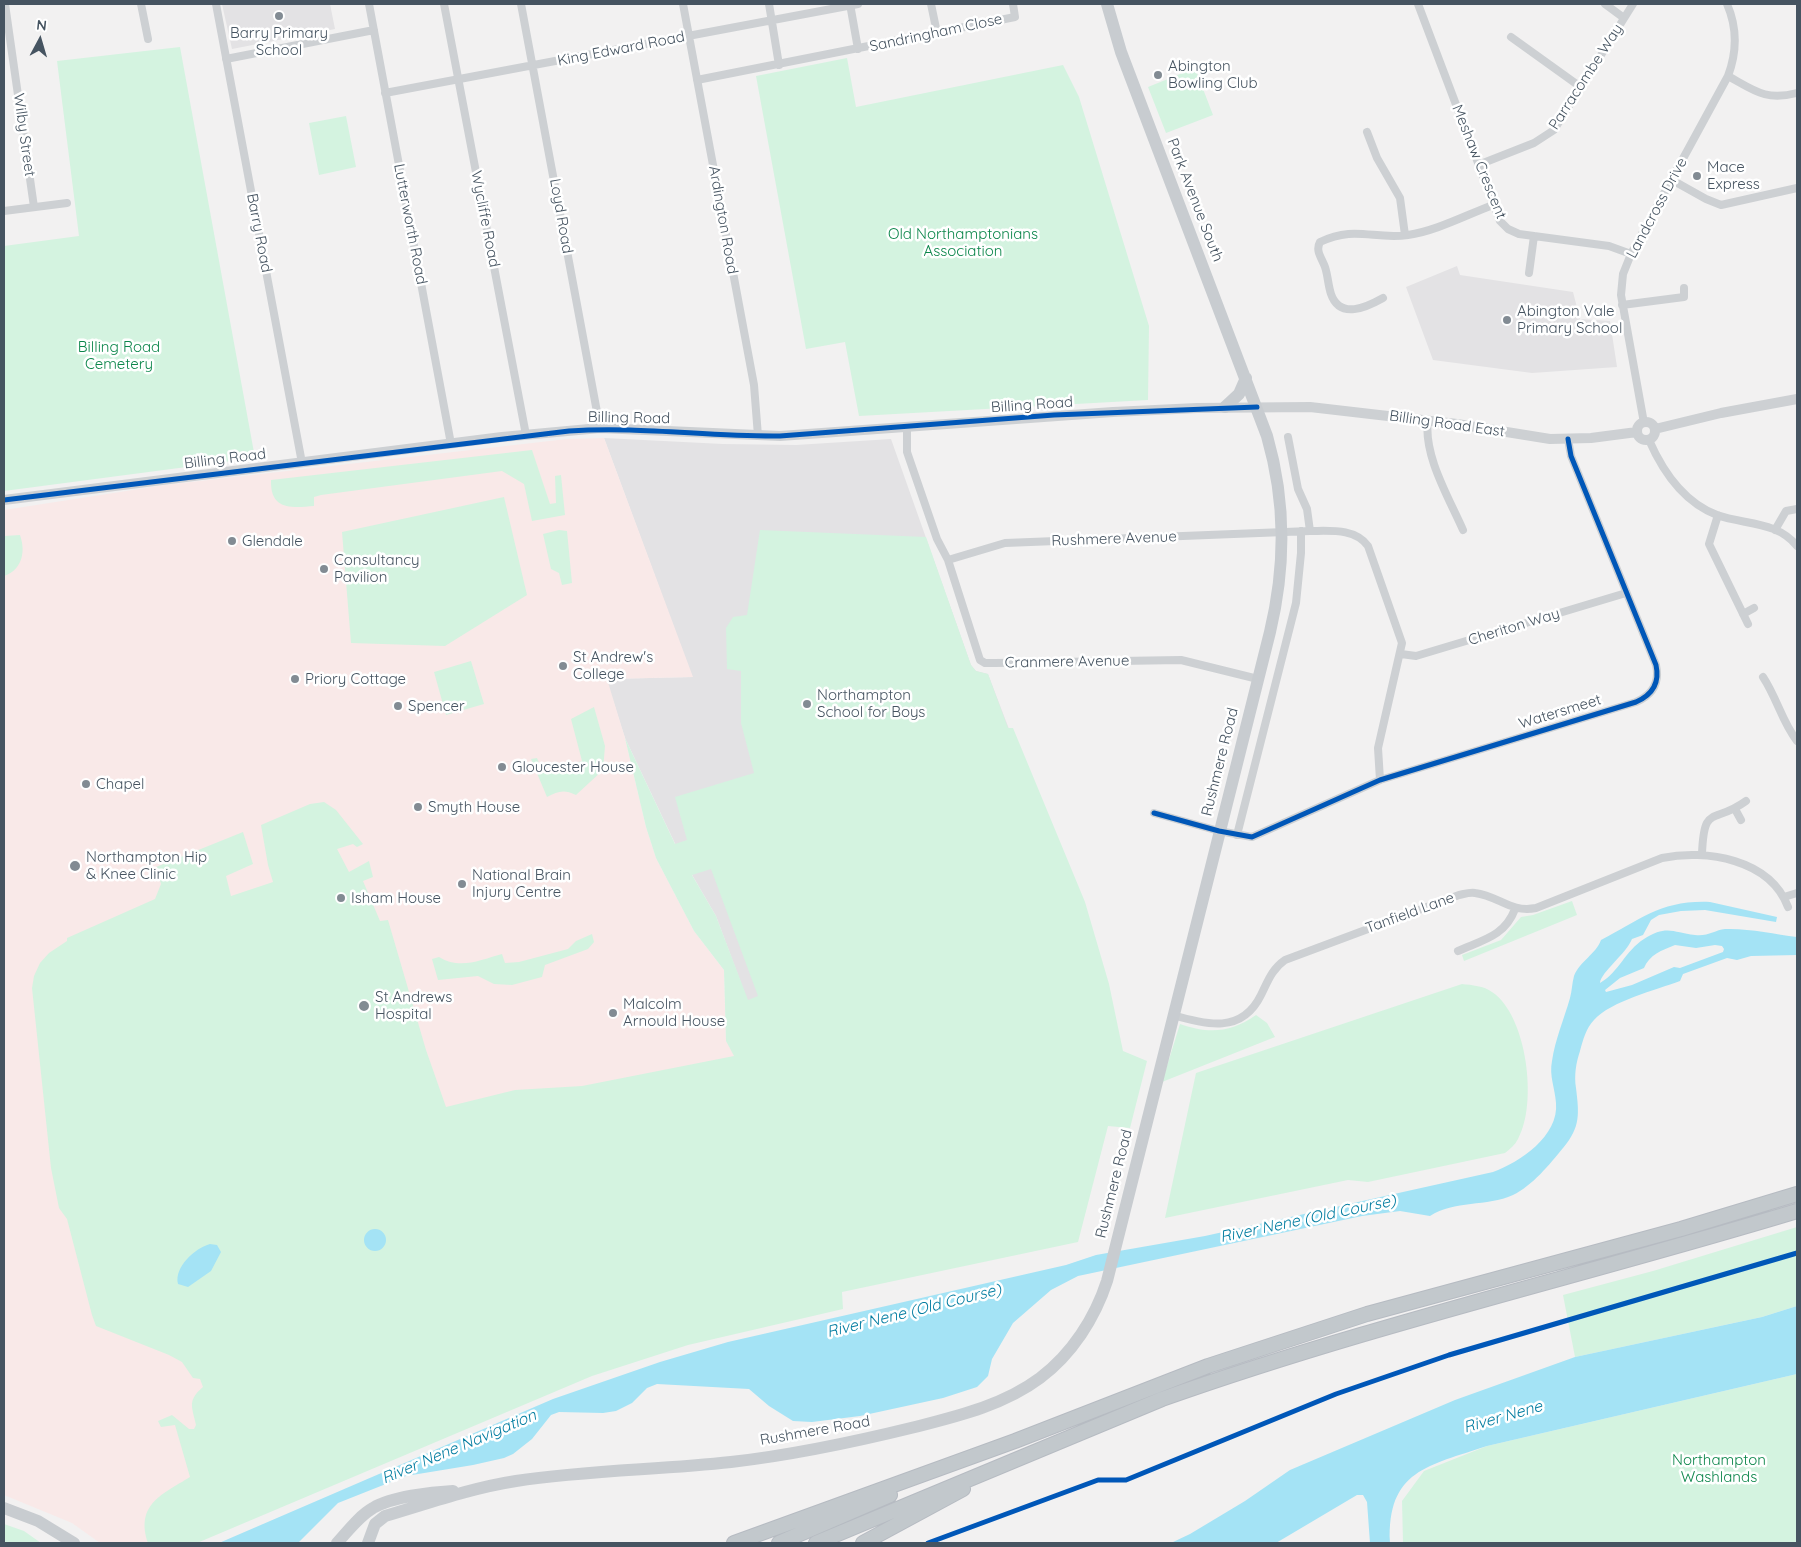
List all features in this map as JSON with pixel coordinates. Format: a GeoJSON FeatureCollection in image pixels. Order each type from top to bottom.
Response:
{"type":"FeatureCollection","features":[{"type":"Feature","properties":{"kind":"highway"},"geometry":{"type":"LineString","coordinates":[[734,1543],[1015,1441],[1208,1366],[1367,1314],[1681,1229],[1797,1194]]}},
{"type":"Feature","properties":{"kind":"highway"},"geometry":{"type":"LineString","coordinates":[[816,1543],[1162,1399],[1370,1331],[1683,1246],[1797,1211]]}},
{"type":"Feature","properties":{"kind":"highway"},"geometry":{"type":"LineString","coordinates":[[779,1543],[1015,1441]]}},
{"type":"Feature","properties":{"kind":"highway"},"geometry":{"type":"LineString","coordinates":[[863,1543],[951,1497],[999,1466]]}},
{"type":"Feature","properties":{"kind":"main road","name":"Park Avenue South"},"geometry":{"type":"LineString","coordinates":[[1107,4],[1121,52],[1257,407]]}},
{"type":"Feature","properties":{"kind":"main road"},"geometry":{"type":"LineString","coordinates":[[1226,407],[1239,394],[1246,378]]}},
{"type":"Feature","properties":{"kind":"main road","name":"Rushmere Road"},"geometry":{"type":"LineString","coordinates":[[337,1543],[353,1524],[374,1507],[437,1492],[467,1490],[570,1474],[730,1462],[785,1454],[846,1444],[982,1408],[1030,1385],[1053,1367],[1072,1347],[1091,1318],[1103,1293],[1277,602],[1283,556],[1283,532],[1276,469],[1257,407]]}},
{"type":"Feature","properties":{"kind":"main road","name":"Rushmere Road"},"geometry":{"type":"LineString","coordinates":[[368,1543],[375,1524],[385,1516],[467,1490]]}},
{"type":"Feature","properties":{"kind":"main road"},"geometry":{"type":"LineString","coordinates":[[4,1508],[38,1521],[74,1543]]}},
{"type":"Feature","properties":{"kind":"street","name":"Wilby Street"},"geometry":{"type":"LineString","coordinates":[[5,4],[34,207]]}},
{"type":"Feature","properties":{"kind":"street"},"geometry":{"type":"LineString","coordinates":[[141,4],[148,39]]}},
{"type":"Feature","properties":{"kind":"street","name":"Barry Road"},"geometry":{"type":"LineString","coordinates":[[216,4],[302,463]]}},
{"type":"Feature","properties":{"kind":"street","name":"Lutterworth Road"},"geometry":{"type":"LineString","coordinates":[[369,4],[451,444]]}},
{"type":"Feature","properties":{"kind":"street","name":"Wycliffe Road"},"geometry":{"type":"LineString","coordinates":[[444,4],[526,435]]}},
{"type":"Feature","properties":{"kind":"street","name":"Loyd Road"},"geometry":{"type":"LineString","coordinates":[[521,4],[600,428]]}},
{"type":"Feature","properties":{"kind":"street","name":"Ardington Road"},"geometry":{"type":"LineString","coordinates":[[683,4],[754,385],[758,436]]}},
{"type":"Feature","properties":{"kind":"street"},"geometry":{"type":"LineString","coordinates":[[769,4],[779,65]]}},
{"type":"Feature","properties":{"kind":"street"},"geometry":{"type":"LineString","coordinates":[[852,4],[858,49]]}},
{"type":"Feature","properties":{"kind":"street","name":"King Edward Road"},"geometry":{"type":"LineString","coordinates":[[385,93],[772,21],[852,4]]}},
{"type":"Feature","properties":{"kind":"street"},"geometry":{"type":"LineString","coordinates":[[931,4],[936,33]]}},
{"type":"Feature","properties":{"kind":"street","name":"Sandringham Close"},"geometry":{"type":"LineString","coordinates":[[697,80],[1015,17],[1013,4]]}},
{"type":"Feature","properties":{"kind":"street","name":"Meshaw Crescent"},"geometry":{"type":"LineString","coordinates":[[1418,4],[1492,205],[1500,221],[1508,229],[1534,236],[1609,246],[1631,254]]}},
{"type":"Feature","properties":{"kind":"street"},"geometry":{"type":"LineString","coordinates":[[1605,4],[1624,18]]}},
{"type":"Feature","properties":{"kind":"street","name":"Parracombe Way"},"geometry":{"type":"LineString","coordinates":[[1478,165],[1534,144],[1549,134],[1564,117],[1633,4]]}},
{"type":"Feature","properties":{"kind":"street","name":"Landcross Drive"},"geometry":{"type":"LineString","coordinates":[[1644,423],[1622,305],[1623,274],[1631,254],[1728,76],[1735,46],[1734,28],[1727,4]]}},
{"type":"Feature","properties":{"kind":"street"},"geometry":{"type":"LineString","coordinates":[[226,59],[374,30]]}},
{"type":"Feature","properties":{"kind":"street"},"geometry":{"type":"LineString","coordinates":[[1511,37],[1582,88]]}},
{"type":"Feature","properties":{"kind":"street"},"geometry":{"type":"LineString","coordinates":[[1728,76],[1765,96],[1780,97],[1797,93]]}},
{"type":"Feature","properties":{"kind":"street"},"geometry":{"type":"LineString","coordinates":[[1367,132],[1376,158],[1400,198],[1406,235]]}},
{"type":"Feature","properties":{"kind":"street"},"geometry":{"type":"LineString","coordinates":[[1672,180],[1721,205],[1797,188]]}},
{"type":"Feature","properties":{"kind":"street"},"geometry":{"type":"LineString","coordinates":[[4,211],[67,202]]}},
{"type":"Feature","properties":{"kind":"street"},"geometry":{"type":"LineString","coordinates":[[1384,298],[1360,309],[1351,310],[1337,305],[1330,293],[1318,246],[1320,242],[1349,232],[1406,235],[1492,205]]}},
{"type":"Feature","properties":{"kind":"street"},"geometry":{"type":"LineString","coordinates":[[1529,273],[1534,236]]}},
{"type":"Feature","properties":{"kind":"street"},"geometry":{"type":"LineString","coordinates":[[1622,305],[1685,302],[1684,288]]}},
{"type":"Feature","properties":{"kind":"street"},"geometry":{"type":"LineString","coordinates":[[1655,429],[1721,413],[1797,399]]}},
{"type":"Feature","properties":{"kind":"street","name":"Billing Road East"},"geometry":{"type":"LineString","coordinates":[[1257,407],[1310,406],[1428,420],[1532,437],[1568,439],[1637,432]]}},
{"type":"Feature","properties":{"kind":"street","name":"Billing Road"},"geometry":{"type":"LineString","coordinates":[[4,500],[451,444],[600,428],[758,436],[1054,415],[1257,407]]}},
{"type":"Feature","properties":{"kind":"street"},"geometry":{"type":"LineString","coordinates":[[1428,420],[1426,432],[1429,451],[1463,530]]}},
{"type":"Feature","properties":{"kind":"street"},"geometry":{"type":"LineString","coordinates":[[1644,423],[1652,425],[1655,429],[1653,438],[1649,440],[1644,440],[1637,432],[1640,425],[1644,423]]}},
{"type":"Feature","properties":{"kind":"street","name":"Cranmere Avenue"},"geometry":{"type":"LineString","coordinates":[[907,426],[907,452],[937,539],[948,560],[976,655],[986,663],[1181,660],[1258,679]]}},
{"type":"Feature","properties":{"kind":"street"},"geometry":{"type":"LineString","coordinates":[[1288,437],[1298,489],[1307,510],[1310,531]]}},
{"type":"Feature","properties":{"kind":"street","name":"Watersmeet"},"geometry":{"type":"LineString","coordinates":[[1154,813],[1219,831],[1252,837],[1380,780],[1644,698],[1652,692],[1658,674],[1571,456],[1568,439]]}},
{"type":"Feature","properties":{"kind":"street"},"geometry":{"type":"LineString","coordinates":[[1649,440],[1664,469],[1681,492],[1700,507],[1718,515],[1775,530],[1788,536],[1797,546]]}},
{"type":"Feature","properties":{"kind":"street"},"geometry":{"type":"LineString","coordinates":[[1775,530],[1786,511],[1797,509]]}},
{"type":"Feature","properties":{"kind":"street"},"geometry":{"type":"LineString","coordinates":[[1718,515],[1709,544],[1748,624]]}},
{"type":"Feature","properties":{"kind":"street"},"geometry":{"type":"LineString","coordinates":[[1238,835],[1291,628],[1299,580],[1301,531]]}},
{"type":"Feature","properties":{"kind":"street","name":"Rushmere Avenue"},"geometry":{"type":"LineString","coordinates":[[948,560],[1005,543],[1301,531],[1348,532],[1363,538],[1368,546],[1400,636],[1402,643],[1401,654]]}},
{"type":"Feature","properties":{"kind":"street","name":"Cheriton Way"},"geometry":{"type":"LineString","coordinates":[[1401,654],[1416,656],[1626,593]]}},
{"type":"Feature","properties":{"kind":"street"},"geometry":{"type":"LineString","coordinates":[[1743,614],[1754,608]]}},
{"type":"Feature","properties":{"kind":"street"},"geometry":{"type":"LineString","coordinates":[[1380,780],[1378,748],[1401,654]]}},
{"type":"Feature","properties":{"kind":"street"},"geometry":{"type":"LineString","coordinates":[[1763,677],[1775,696],[1786,727],[1797,741]]}},
{"type":"Feature","properties":{"kind":"street"},"geometry":{"type":"LineString","coordinates":[[1702,854],[1703,827],[1706,821],[1719,814],[1736,809],[1746,801]]}},
{"type":"Feature","properties":{"kind":"street"},"geometry":{"type":"LineString","coordinates":[[1736,809],[1741,820]]}},
{"type":"Feature","properties":{"kind":"street","name":"Tanfield Lane"},"geometry":{"type":"LineString","coordinates":[[1173,1016],[1212,1025],[1240,1018],[1254,1008],[1275,967],[1285,960],[1459,895],[1475,893],[1515,909],[1536,908],[1662,858],[1702,854],[1742,864],[1761,875],[1784,897],[1788,907]]}},
{"type":"Feature","properties":{"kind":"street"},"geometry":{"type":"LineString","coordinates":[[1784,897],[1797,893]]}},
{"type":"Feature","properties":{"kind":"street"},"geometry":{"type":"LineString","coordinates":[[1458,951],[1505,929],[1511,922],[1515,909]]}},
{"type":"Feature","properties":{"kind":"street"},"geometry":{"type":"LineString","coordinates":[[1470,936],[1473,944]]}},
{"type":"Feature","properties":{"kind":"shaded area","name":"Barry Primary School"},"geometry":{"type":"Polygon","coordinates":[[[222,4],[330,4],[335,29],[232,49],[222,4]]]}},
{"type":"Feature","properties":{"kind":"shaded area","name":"Abington Vale Primary School"},"geometry":{"type":"Polygon","coordinates":[[[1457,266],[1460,275],[1573,292],[1580,319],[1610,321],[1617,367],[1532,373],[1433,360],[1406,287],[1457,266]]]}},
{"type":"Feature","properties":{"kind":"shaded area","name":"Northampton School for Boys"},"geometry":{"type":"Polygon","coordinates":[[[604,438],[723,444],[796,445],[891,439],[971,665],[976,671],[988,674],[1009,729],[754,1018],[716,916],[680,854],[625,738],[606,679],[692,677],[604,438]]]}},
{"type":"Feature","properties":{"kind":"shaded area","name":"St Andrews Hospital"},"geometry":{"type":"Polygon","coordinates":[[[604,438],[693,677],[607,679],[625,738],[646,827],[656,858],[694,931],[724,970],[726,1041],[744,1071],[171,1543],[100,1543],[72,1523],[4,1495],[4,510],[165,485],[567,439],[604,438]]]}},
{"type":"Feature","properties":{"kind":"green space","name":"Billing Road Cemetery"},"geometry":{"type":"Polygon","coordinates":[[[180,47],[255,458],[4,491],[4,246],[79,236],[57,61],[180,47]]]}},
{"type":"Feature","properties":{"kind":"green space","name":"Old Northamptonians Association"},"geometry":{"type":"Polygon","coordinates":[[[847,58],[856,107],[1063,65],[1079,97],[1149,326],[1148,400],[859,416],[845,342],[806,349],[756,76],[847,58]]]}},
{"type":"Feature","properties":{"kind":"green space"},"geometry":{"type":"Polygon","coordinates":[[[1195,68],[1213,115],[1166,133],[1148,87],[1195,68]]]}},
{"type":"Feature","properties":{"kind":"green space"},"geometry":{"type":"Polygon","coordinates":[[[346,116],[356,167],[319,175],[309,123],[346,116]]]}},
{"type":"Feature","properties":{"kind":"green space"},"geometry":{"type":"Polygon","coordinates":[[[532,450],[550,504],[556,503],[555,476],[561,475],[565,515],[532,521],[524,484],[502,471],[321,495],[314,497],[314,506],[290,507],[284,505],[274,497],[272,490],[271,480],[532,450]]]}},
{"type":"Feature","properties":{"kind":"green space"},"geometry":{"type":"Polygon","coordinates":[[[504,497],[527,595],[445,646],[351,643],[342,532],[504,497]]]}},
{"type":"Feature","properties":{"kind":"green space"},"geometry":{"type":"Polygon","coordinates":[[[559,530],[567,531],[572,583],[562,585],[559,573],[551,569],[543,534],[559,530]]]}},
{"type":"Feature","properties":{"kind":"green space"},"geometry":{"type":"Polygon","coordinates":[[[760,530],[926,537],[971,665],[976,671],[988,674],[1008,728],[1013,728],[1085,902],[1109,984],[1123,1051],[1147,1061],[1130,1128],[1108,1126],[1078,1242],[842,1292],[843,1309],[688,1345],[592,1376],[197,1543],[148,1543],[145,1519],[148,1509],[161,1495],[190,1477],[175,1425],[161,1427],[158,1421],[172,1415],[189,1429],[194,1429],[196,1425],[192,1404],[195,1396],[203,1387],[200,1379],[193,1378],[182,1362],[96,1326],[67,1219],[59,1208],[51,1168],[32,988],[34,976],[40,963],[49,953],[67,941],[67,938],[155,899],[161,884],[156,867],[243,832],[253,864],[226,876],[231,896],[273,882],[261,825],[310,804],[324,802],[336,810],[363,844],[357,847],[353,844],[337,849],[349,872],[369,861],[373,877],[363,881],[380,921],[388,920],[426,1050],[446,1107],[515,1090],[582,1086],[734,1056],[726,1041],[724,970],[694,931],[656,858],[646,827],[625,738],[675,844],[687,840],[675,797],[754,773],[741,723],[741,671],[727,669],[726,628],[733,617],[747,615],[760,530]],[[711,869],[692,875],[716,916],[748,1000],[758,996],[711,869]]]}},
{"type":"Feature","properties":{"kind":"green space"},"geometry":{"type":"Polygon","coordinates":[[[20,535],[23,548],[21,560],[15,569],[4,576],[4,536],[20,535]]]}},
{"type":"Feature","properties":{"kind":"green space"},"geometry":{"type":"Polygon","coordinates":[[[471,661],[484,704],[446,715],[434,672],[471,661]]]}},
{"type":"Feature","properties":{"kind":"green space"},"geometry":{"type":"Polygon","coordinates":[[[594,707],[605,746],[603,770],[576,795],[561,792],[547,797],[531,759],[537,758],[543,773],[582,761],[571,719],[594,707]]]}},
{"type":"Feature","properties":{"kind":"green space"},"geometry":{"type":"Polygon","coordinates":[[[1572,901],[1577,915],[1464,961],[1462,955],[1501,940],[1521,917],[1533,915],[1572,901]]]}},
{"type":"Feature","properties":{"kind":"green space"},"geometry":{"type":"Polygon","coordinates":[[[592,934],[594,942],[588,949],[545,965],[542,977],[512,985],[494,984],[478,976],[438,980],[432,959],[439,957],[455,963],[470,963],[502,954],[505,963],[519,962],[568,949],[576,941],[592,934]]]}},
{"type":"Feature","properties":{"kind":"green space"},"geometry":{"type":"Polygon","coordinates":[[[1462,984],[1474,985],[1489,990],[1504,1003],[1514,1020],[1521,1039],[1526,1061],[1527,1104],[1524,1124],[1518,1139],[1505,1153],[1368,1182],[1348,1180],[1165,1218],[1196,1073],[1462,984]]]}},
{"type":"Feature","properties":{"kind":"green space"},"geometry":{"type":"Polygon","coordinates":[[[1256,1015],[1267,1023],[1275,1037],[1162,1082],[1180,1024],[1200,1029],[1219,1030],[1237,1025],[1256,1015]]]}},
{"type":"Feature","properties":{"kind":"green space"},"geometry":{"type":"Polygon","coordinates":[[[1797,1227],[1797,1306],[1762,1317],[1575,1357],[1563,1295],[1653,1271],[1797,1227]]]}},
{"type":"Feature","properties":{"kind":"green space","name":"Northampton Washlands"},"geometry":{"type":"Polygon","coordinates":[[[1797,1374],[1797,1543],[1403,1543],[1402,1501],[1424,1471],[1487,1446],[1797,1374]]]}},
{"type":"Feature","properties":{"kind":"green space"},"geometry":{"type":"Polygon","coordinates":[[[4,1524],[24,1531],[41,1543],[4,1543],[4,1524]]]}},
{"type":"Feature","properties":{"kind":"water"},"geometry":{"type":"Polygon","coordinates":[[[1710,902],[1777,917],[1776,922],[1705,910],[1681,911],[1659,915],[1651,920],[1643,935],[1632,939],[1625,951],[1601,979],[1600,983],[1612,973],[1637,944],[1652,934],[1665,931],[1699,935],[1725,929],[1734,929],[1797,937],[1797,955],[1751,956],[1737,960],[1727,958],[1683,974],[1680,981],[1622,1002],[1602,1013],[1591,1023],[1587,1030],[1577,1060],[1575,1078],[1578,1112],[1573,1133],[1563,1148],[1540,1174],[1513,1195],[1503,1199],[1460,1205],[1439,1211],[1430,1216],[1400,1211],[1362,1216],[1078,1276],[1051,1290],[1013,1323],[992,1359],[988,1376],[977,1387],[943,1398],[860,1416],[812,1422],[793,1421],[769,1406],[749,1389],[657,1384],[647,1388],[632,1403],[616,1411],[603,1413],[559,1412],[551,1415],[532,1439],[513,1454],[504,1458],[406,1476],[338,1503],[298,1543],[219,1543],[553,1399],[660,1362],[728,1342],[1066,1265],[1096,1255],[1205,1236],[1504,1168],[1536,1146],[1545,1137],[1551,1126],[1555,1115],[1556,1103],[1551,1066],[1553,1053],[1570,998],[1574,976],[1580,966],[1596,949],[1601,940],[1652,912],[1678,904],[1710,902]],[[1675,945],[1665,949],[1653,956],[1644,968],[1620,978],[1605,990],[1606,992],[1632,985],[1674,967],[1680,968],[1723,952],[1724,949],[1722,946],[1715,945],[1696,948],[1675,945]]]}},
{"type":"Feature","properties":{"kind":"water"},"geometry":{"type":"Polygon","coordinates":[[[375,1229],[383,1232],[386,1240],[383,1248],[375,1251],[367,1248],[364,1240],[367,1232],[375,1229]]]}},
{"type":"Feature","properties":{"kind":"water"},"geometry":{"type":"Polygon","coordinates":[[[210,1244],[217,1245],[221,1252],[211,1271],[188,1287],[178,1284],[179,1271],[182,1265],[192,1254],[210,1244]]]}},
{"type":"Feature","properties":{"kind":"water","name":"River Nene"},"geometry":{"type":"Polygon","coordinates":[[[1797,1306],[1797,1374],[1487,1446],[1430,1466],[1415,1475],[1404,1486],[1396,1500],[1391,1519],[1390,1543],[1370,1543],[1367,1502],[1363,1495],[1357,1495],[1276,1543],[1171,1543],[1190,1534],[1245,1501],[1290,1470],[1455,1400],[1575,1357],[1762,1317],[1797,1306]]]}},
{"type":"Feature","properties":{"kind":"cycle path"},"geometry":{"type":"LineString","coordinates":[[4,500],[569,431],[622,430],[780,436],[1054,415],[1257,407]]}},
{"type":"Feature","properties":{"kind":"cycle path"},"geometry":{"type":"LineString","coordinates":[[1154,813],[1219,831],[1252,837],[1380,780],[1636,702],[1646,696],[1656,683],[1656,665],[1571,456],[1568,439]]}},
{"type":"Feature","properties":{"kind":"cycle path"},"geometry":{"type":"LineString","coordinates":[[928,1543],[1098,1480],[1126,1480],[1336,1394],[1449,1355],[1797,1253]]}},
{"type":"Feature","properties":{"kind":"place","name":"Barry Primary School"},"geometry":{"type":"Point","coordinates":[279,16]}},
{"type":"Feature","properties":{"kind":"place","name":"Abington Bowling Club"},"geometry":{"type":"Point","coordinates":[1158,75]}},
{"type":"Feature","properties":{"kind":"place","name":"Mace Express"},"geometry":{"type":"Point","coordinates":[1697,176]}},
{"type":"Feature","properties":{"kind":"place","name":"Abington Vale Primary School"},"geometry":{"type":"Point","coordinates":[1507,320]}},
{"type":"Feature","properties":{"kind":"place","name":"Glendale"},"geometry":{"type":"Point","coordinates":[232,541]}},
{"type":"Feature","properties":{"kind":"place","name":"Consultancy Pavilion"},"geometry":{"type":"Point","coordinates":[324,569]}},
{"type":"Feature","properties":{"kind":"place","name":"St Andrew's College"},"geometry":{"type":"Point","coordinates":[563,666]}},
{"type":"Feature","properties":{"kind":"place","name":"Priory Cottage"},"geometry":{"type":"Point","coordinates":[295,679]}},
{"type":"Feature","properties":{"kind":"place","name":"Northampton School for Boys"},"geometry":{"type":"Point","coordinates":[807,704]}},
{"type":"Feature","properties":{"kind":"place","name":"Spencer"},"geometry":{"type":"Point","coordinates":[398,706]}},
{"type":"Feature","properties":{"kind":"place","name":"Gloucester House"},"geometry":{"type":"Point","coordinates":[502,767]}},
{"type":"Feature","properties":{"kind":"place","name":"Chapel"},"geometry":{"type":"Point","coordinates":[86,784]}},
{"type":"Feature","properties":{"kind":"place","name":"Smyth House"},"geometry":{"type":"Point","coordinates":[418,807]}},
{"type":"Feature","properties":{"kind":"place","name":"Northampton Hip & Knee Clinic"},"geometry":{"type":"Point","coordinates":[75,866]}},
{"type":"Feature","properties":{"kind":"place","name":"National Brain Injury Centre"},"geometry":{"type":"Point","coordinates":[462,884]}},
{"type":"Feature","properties":{"kind":"place","name":"Isham House"},"geometry":{"type":"Point","coordinates":[341,898]}},
{"type":"Feature","properties":{"kind":"place","name":"St Andrews Hospital"},"geometry":{"type":"Point","coordinates":[364,1006]}},
{"type":"Feature","properties":{"kind":"place","name":"Malcolm Arnould House"},"geometry":{"type":"Point","coordinates":[613,1013]}},
{"type":"Feature","properties":{"kind":"water label","name":"River Nene (Old Course)"},"geometry":{"type":"Point","coordinates":[1308,1219]}},
{"type":"Feature","properties":{"kind":"water label","name":"River Nene (Old Course)"},"geometry":{"type":"Point","coordinates":[914,1311]}},
{"type":"Feature","properties":{"kind":"water label","name":"River Nene Navigation"},"geometry":{"type":"Point","coordinates":[459,1447]}}]}
